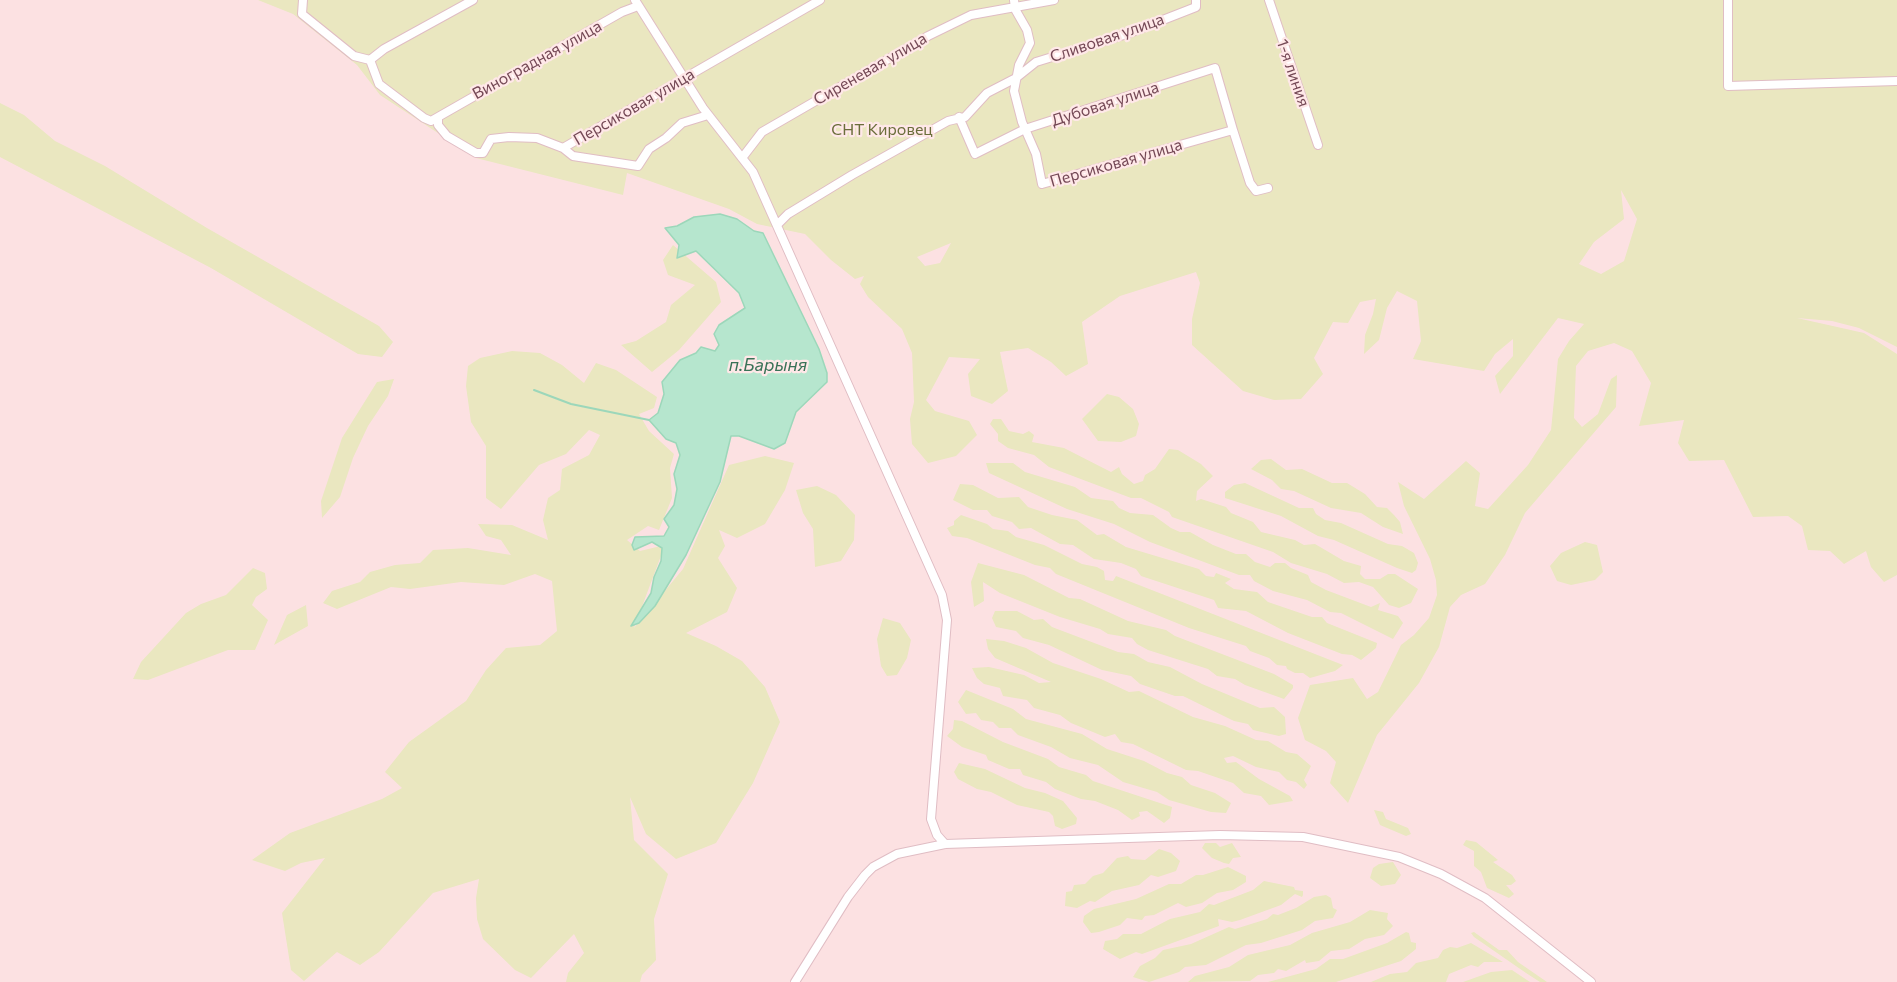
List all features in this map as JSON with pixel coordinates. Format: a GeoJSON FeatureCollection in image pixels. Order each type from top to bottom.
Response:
{"type":"FeatureCollection","features":[{"type":"Feature","properties":{"kind":"street"},"geometry":{"type":"LineString","coordinates":[[303,0],[302,14],[354,56],[370,60]]}},
{"type":"Feature","properties":{"kind":"street"},"geometry":{"type":"LineString","coordinates":[[370,60],[384,49],[473,0]]}},
{"type":"Feature","properties":{"kind":"street","name":"Персиковая улица"},"geometry":{"type":"LineString","coordinates":[[708,115],[682,123],[666,138],[649,149],[638,166],[573,156],[563,148],[820,0]]}},
{"type":"Feature","properties":{"kind":"street","name":"Сиреневая улица"},"geometry":{"type":"LineString","coordinates":[[742,158],[762,132],[928,36],[971,15],[1014,5],[1054,0]]}},
{"type":"Feature","properties":{"kind":"street","name":"1-я линия"},"geometry":{"type":"LineString","coordinates":[[1269,0],[1318,145]]}},
{"type":"Feature","properties":{"kind":"street"},"geometry":{"type":"LineString","coordinates":[[1728,0],[1728,86],[1897,81]]}},
{"type":"Feature","properties":{"kind":"street"},"geometry":{"type":"LineString","coordinates":[[636,2],[708,115],[753,172],[942,595],[947,620],[932,819],[933,828],[945,844]]}},
{"type":"Feature","properties":{"kind":"street","name":"Виноградная улица"},"geometry":{"type":"LineString","coordinates":[[438,117],[636,2]]}},
{"type":"Feature","properties":{"kind":"street","name":"Сливовая улица"},"geometry":{"type":"LineString","coordinates":[[778,224],[788,214],[852,175],[948,121],[965,117],[987,93],[1016,78],[1036,62],[1098,45],[1196,4]]}},
{"type":"Feature","properties":{"kind":"street","name":"Персиковая улица"},"geometry":{"type":"LineString","coordinates":[[1014,5],[1027,30],[1030,43],[1016,78],[1014,91],[1025,129],[1036,154],[1042,184],[1233,130]]}},
{"type":"Feature","properties":{"kind":"street"},"geometry":{"type":"LineString","coordinates":[[370,60],[379,84],[424,118],[431,121],[438,117],[438,125],[447,135],[476,153],[483,153],[491,139],[509,137],[537,138],[563,148]]}},
{"type":"Feature","properties":{"kind":"street","name":"Дубовая улица"},"geometry":{"type":"LineString","coordinates":[[959,117],[975,154],[1025,129],[1215,68],[1233,130]]}},
{"type":"Feature","properties":{"kind":"street"},"geometry":{"type":"LineString","coordinates":[[1233,130],[1250,183],[1256,191],[1268,188]]}},
{"type":"Feature","properties":{"kind":"street"},"geometry":{"type":"LineString","coordinates":[[795,982],[848,897],[873,867],[897,854],[945,844],[1220,835],[1303,837],[1356,846],[1410,861],[1442,874],[1485,898],[1591,982]]}},
{"type":"Feature","properties":{"kind":"green space","name":"СНТ Кировец"},"geometry":{"type":"Polygon","coordinates":[[[258,0],[1897,0],[1897,347],[1859,328],[1832,321],[1797,318],[1864,333],[1897,354],[1897,575],[1884,582],[1871,567],[1866,551],[1844,564],[1830,551],[1808,550],[1802,526],[1788,516],[1753,517],[1724,460],[1689,461],[1678,443],[1684,420],[1639,426],[1651,383],[1632,351],[1614,343],[1588,351],[1576,366],[1574,418],[1582,427],[1598,414],[1611,379],[1617,375],[1616,407],[1525,513],[1505,555],[1485,584],[1461,595],[1450,607],[1439,647],[1419,683],[1377,735],[1348,803],[1330,783],[1336,762],[1326,751],[1305,740],[1298,718],[1310,685],[1353,678],[1367,699],[1378,692],[1401,645],[1414,635],[1429,618],[1437,595],[1436,580],[1430,559],[1404,506],[1398,482],[1424,499],[1466,461],[1480,473],[1475,506],[1488,509],[1528,465],[1551,430],[1558,359],[1569,341],[1584,324],[1558,318],[1500,394],[1495,376],[1513,356],[1513,339],[1495,354],[1484,371],[1413,359],[1421,341],[1417,301],[1397,291],[1387,308],[1379,340],[1364,354],[1365,335],[1376,299],[1360,302],[1348,323],[1333,322],[1314,358],[1323,374],[1301,399],[1274,400],[1243,391],[1192,345],[1192,319],[1200,283],[1196,272],[1120,296],[1082,322],[1088,364],[1066,376],[1051,362],[1028,348],[1000,352],[1008,391],[992,404],[971,396],[968,374],[980,359],[949,357],[926,400],[935,411],[969,421],[977,435],[956,456],[928,463],[912,444],[910,419],[914,402],[912,353],[902,329],[868,297],[860,284],[864,276],[855,279],[831,260],[805,234],[757,224],[729,209],[627,173],[623,195],[476,158],[380,95],[357,65],[293,14],[258,0]],[[1621,190],[1624,219],[1594,242],[1579,264],[1601,274],[1624,261],[1637,219],[1621,190]],[[951,243],[917,257],[925,266],[940,263],[951,243]]]}},
{"type":"Feature","properties":{"kind":"green space"},"geometry":{"type":"Polygon","coordinates":[[[0,103],[24,115],[55,141],[105,166],[207,228],[379,326],[393,342],[382,357],[358,354],[211,268],[0,157],[0,103]]]}},
{"type":"Feature","properties":{"kind":"green space"},"geometry":{"type":"Polygon","coordinates":[[[673,245],[716,282],[721,302],[679,350],[652,372],[621,345],[636,341],[666,322],[671,305],[695,285],[668,275],[663,260],[673,245]]]}},
{"type":"Feature","properties":{"kind":"green space"},"geometry":{"type":"Polygon","coordinates":[[[512,351],[540,353],[562,365],[584,383],[596,363],[616,370],[657,397],[654,408],[639,414],[649,431],[674,454],[670,468],[672,498],[659,530],[648,526],[627,540],[640,551],[665,545],[634,628],[683,569],[729,465],[765,456],[794,463],[785,490],[765,524],[737,538],[719,530],[725,546],[718,558],[737,588],[727,612],[686,633],[742,661],[765,687],[780,722],[753,783],[716,843],[676,859],[646,834],[630,797],[634,840],[668,874],[654,919],[656,960],[642,975],[640,982],[566,982],[568,973],[584,953],[574,934],[531,978],[515,970],[483,939],[477,919],[476,898],[479,879],[433,893],[379,952],[360,965],[337,952],[304,981],[291,970],[282,913],[325,858],[301,863],[285,871],[252,860],[290,833],[382,799],[402,788],[385,772],[409,742],[466,701],[486,670],[506,648],[540,645],[557,631],[552,581],[535,574],[504,585],[461,582],[410,589],[391,587],[337,609],[323,603],[332,591],[360,582],[370,572],[395,565],[420,563],[433,550],[468,548],[511,555],[501,540],[486,536],[478,524],[512,525],[548,540],[543,520],[548,498],[560,490],[562,469],[589,455],[600,435],[589,430],[566,454],[539,465],[501,509],[486,498],[486,446],[471,422],[466,386],[468,366],[480,358],[512,351]]]}},
{"type":"Feature","properties":{"kind":"green space"},"geometry":{"type":"Polygon","coordinates":[[[394,379],[388,396],[368,426],[353,458],[340,497],[322,518],[321,501],[342,438],[377,382],[394,379]]]}},
{"type":"Feature","properties":{"kind":"green space"},"geometry":{"type":"Polygon","coordinates":[[[1107,394],[1119,397],[1133,409],[1139,424],[1136,436],[1121,442],[1098,441],[1082,419],[1107,394]]]}},
{"type":"Feature","properties":{"kind":"green space"},"geometry":{"type":"Polygon","coordinates":[[[993,419],[1001,419],[1009,431],[1023,434],[1029,431],[1034,435],[1032,442],[1064,448],[1111,472],[1119,467],[1122,474],[1134,484],[1143,481],[1145,475],[1155,469],[1169,449],[1178,450],[1201,464],[1213,476],[1197,491],[1196,501],[1201,499],[1226,507],[1231,513],[1253,522],[1261,532],[1295,540],[1304,545],[1315,544],[1344,561],[1361,566],[1360,574],[1365,579],[1380,579],[1388,574],[1395,574],[1418,589],[1411,603],[1399,608],[1389,605],[1373,587],[1359,582],[1344,583],[1327,574],[1291,563],[1273,552],[1172,517],[1169,512],[1141,498],[1131,498],[1049,467],[1034,455],[1008,448],[998,441],[998,434],[990,424],[993,419]]]}},
{"type":"Feature","properties":{"kind":"green space"},"geometry":{"type":"Polygon","coordinates":[[[1271,459],[1286,470],[1302,469],[1332,483],[1347,483],[1365,494],[1377,507],[1387,508],[1400,522],[1403,534],[1383,527],[1361,513],[1331,508],[1294,491],[1281,489],[1272,480],[1251,469],[1261,460],[1271,459]]]}},
{"type":"Feature","properties":{"kind":"green space"},"geometry":{"type":"Polygon","coordinates":[[[986,463],[1013,463],[1025,472],[1075,487],[1091,498],[1113,501],[1119,508],[1130,513],[1153,515],[1171,528],[1180,532],[1190,532],[1213,545],[1236,554],[1246,554],[1255,562],[1270,567],[1275,563],[1285,563],[1308,575],[1311,582],[1326,590],[1371,607],[1380,603],[1378,610],[1398,616],[1403,623],[1393,639],[1341,613],[1330,612],[1307,600],[1273,591],[1254,581],[1250,575],[1239,575],[1150,542],[1114,524],[1067,509],[989,473],[986,463]]]}},
{"type":"Feature","properties":{"kind":"green space"},"geometry":{"type":"Polygon","coordinates":[[[1245,483],[1299,508],[1313,508],[1316,514],[1325,520],[1341,523],[1388,544],[1402,546],[1414,553],[1418,563],[1416,570],[1412,573],[1397,568],[1334,540],[1318,536],[1281,516],[1225,498],[1225,492],[1234,485],[1245,483]]]}},
{"type":"Feature","properties":{"kind":"green space"},"geometry":{"type":"Polygon","coordinates":[[[960,484],[973,485],[998,498],[1019,497],[1028,507],[1077,520],[1097,535],[1104,534],[1126,547],[1199,569],[1206,576],[1214,577],[1216,573],[1231,579],[1225,583],[1234,589],[1257,592],[1268,602],[1312,617],[1322,617],[1327,623],[1377,643],[1376,648],[1361,660],[1288,633],[1246,611],[1218,608],[1214,600],[1141,576],[1136,569],[1121,563],[1094,559],[1073,545],[1060,544],[1031,528],[1019,529],[1012,522],[992,516],[987,510],[973,510],[953,500],[960,484]]]}},
{"type":"Feature","properties":{"kind":"green space"},"geometry":{"type":"Polygon","coordinates":[[[817,486],[836,495],[855,515],[854,540],[841,561],[815,567],[813,529],[803,513],[796,490],[817,486]]]}},
{"type":"Feature","properties":{"kind":"green space"},"geometry":{"type":"Polygon","coordinates":[[[961,515],[987,524],[993,529],[1008,531],[1016,537],[1044,545],[1082,564],[1097,567],[1104,571],[1105,580],[1113,581],[1116,576],[1343,665],[1335,671],[1310,678],[1303,673],[1295,673],[1286,666],[1277,665],[1269,658],[1250,651],[1246,646],[1189,628],[1056,574],[1050,568],[1035,565],[967,538],[952,536],[947,528],[954,525],[954,521],[961,515]]]}},
{"type":"Feature","properties":{"kind":"green space"},"geometry":{"type":"Polygon","coordinates":[[[1585,542],[1597,545],[1603,572],[1595,580],[1571,585],[1557,581],[1550,566],[1561,553],[1585,542]]]}},
{"type":"Feature","properties":{"kind":"green space"},"geometry":{"type":"Polygon","coordinates":[[[978,563],[1024,575],[1069,598],[1080,599],[1128,621],[1166,630],[1175,636],[1274,674],[1293,685],[1293,688],[1284,699],[1235,679],[1217,676],[1208,669],[1148,650],[1132,638],[1108,634],[1100,629],[1060,617],[1000,593],[983,582],[984,601],[974,607],[971,582],[978,563]]]}},
{"type":"Feature","properties":{"kind":"green space"},"geometry":{"type":"Polygon","coordinates":[[[253,568],[265,573],[267,589],[256,597],[252,605],[268,620],[255,650],[228,650],[148,680],[133,679],[141,662],[186,613],[201,604],[226,595],[253,568]]]}},
{"type":"Feature","properties":{"kind":"green space"},"geometry":{"type":"Polygon","coordinates":[[[306,605],[308,626],[274,645],[287,615],[306,605]]]}},
{"type":"Feature","properties":{"kind":"green space"},"geometry":{"type":"Polygon","coordinates":[[[995,611],[1017,611],[1034,620],[1043,619],[1052,627],[1118,652],[1134,654],[1148,662],[1170,667],[1202,684],[1260,708],[1274,707],[1285,717],[1286,734],[1279,736],[1253,730],[1248,724],[1234,721],[1183,696],[1175,696],[1140,684],[1131,676],[1102,670],[1049,645],[1023,638],[1016,631],[996,627],[992,618],[995,611]]]}},
{"type":"Feature","properties":{"kind":"green space"},"geometry":{"type":"Polygon","coordinates":[[[883,618],[900,623],[911,640],[907,658],[897,675],[887,676],[881,666],[877,639],[883,618]]]}},
{"type":"Feature","properties":{"kind":"green space"},"geometry":{"type":"Polygon","coordinates":[[[986,639],[1004,641],[1026,648],[1053,663],[1101,679],[1129,692],[1139,691],[1193,717],[1225,726],[1256,740],[1268,741],[1286,752],[1297,754],[1311,766],[1304,780],[1307,785],[1304,789],[1296,782],[1287,780],[1279,772],[1256,767],[1233,756],[1224,758],[1227,763],[1236,762],[1259,779],[1290,796],[1293,801],[1269,805],[1261,796],[1244,793],[1233,783],[1198,771],[1186,770],[1133,744],[1121,742],[1115,734],[1105,737],[1071,723],[1060,715],[1034,708],[1027,700],[1003,696],[1000,688],[984,684],[977,678],[972,668],[989,667],[1024,675],[1039,683],[1051,682],[995,658],[988,649],[986,639]]]}},
{"type":"Feature","properties":{"kind":"green space"},"geometry":{"type":"Polygon","coordinates":[[[966,690],[1013,709],[1026,719],[1082,734],[1107,749],[1182,777],[1191,785],[1215,793],[1231,803],[1226,813],[1211,812],[1169,800],[1157,792],[1123,782],[1098,765],[1070,758],[1051,747],[1018,735],[1011,728],[999,728],[993,722],[981,720],[976,713],[966,714],[958,702],[966,690]]]}},
{"type":"Feature","properties":{"kind":"green space"},"geometry":{"type":"Polygon","coordinates":[[[954,720],[962,721],[1003,742],[1048,759],[1059,767],[1086,775],[1093,781],[1172,807],[1170,818],[1164,823],[1147,811],[1139,812],[1140,816],[1132,820],[1118,810],[1095,801],[1081,799],[1055,789],[1046,782],[1023,775],[1020,769],[1009,769],[988,760],[986,755],[962,747],[947,736],[953,729],[954,720]]]}},
{"type":"Feature","properties":{"kind":"green space"},"geometry":{"type":"Polygon","coordinates":[[[959,763],[985,769],[1025,788],[1063,801],[1077,818],[1076,824],[1062,829],[1055,826],[1053,816],[1049,812],[1017,805],[991,792],[977,789],[958,779],[954,772],[959,763]]]}},
{"type":"Feature","properties":{"kind":"green space"},"geometry":{"type":"Polygon","coordinates":[[[1374,810],[1383,812],[1386,819],[1408,828],[1411,834],[1406,836],[1380,825],[1374,810]]]}},
{"type":"Feature","properties":{"kind":"green space"},"geometry":{"type":"Polygon","coordinates":[[[1466,840],[1476,842],[1498,860],[1493,862],[1512,875],[1516,881],[1511,885],[1506,885],[1514,894],[1509,898],[1487,888],[1481,872],[1474,866],[1474,851],[1463,845],[1466,840]]]}},
{"type":"Feature","properties":{"kind":"green space"},"geometry":{"type":"Polygon","coordinates":[[[1205,843],[1216,843],[1220,847],[1232,843],[1241,857],[1233,858],[1229,864],[1224,863],[1212,858],[1202,848],[1205,843]]]}},
{"type":"Feature","properties":{"kind":"green space"},"geometry":{"type":"Polygon","coordinates":[[[1159,849],[1171,853],[1180,861],[1176,871],[1158,877],[1151,875],[1139,885],[1112,891],[1095,902],[1090,901],[1077,908],[1065,906],[1066,892],[1072,891],[1074,885],[1085,884],[1093,876],[1103,873],[1117,858],[1128,856],[1131,859],[1145,860],[1159,849]]]}},
{"type":"Feature","properties":{"kind":"green space"},"geometry":{"type":"Polygon","coordinates":[[[1393,862],[1401,875],[1395,884],[1381,886],[1370,878],[1373,868],[1379,864],[1393,862]]]}},
{"type":"Feature","properties":{"kind":"green space"},"geometry":{"type":"Polygon","coordinates":[[[1228,867],[1246,876],[1246,882],[1233,890],[1217,893],[1202,903],[1186,907],[1178,903],[1154,915],[1145,916],[1142,920],[1127,918],[1120,925],[1099,932],[1091,933],[1083,922],[1084,916],[1094,909],[1136,899],[1169,884],[1181,884],[1196,875],[1228,867]]]}},
{"type":"Feature","properties":{"kind":"green space"},"geometry":{"type":"Polygon","coordinates":[[[1264,881],[1294,887],[1295,890],[1303,891],[1303,895],[1302,897],[1295,894],[1281,905],[1240,920],[1232,922],[1218,919],[1219,926],[1142,954],[1136,952],[1120,959],[1103,949],[1105,941],[1117,939],[1123,934],[1141,934],[1170,919],[1200,912],[1209,904],[1214,905],[1253,890],[1264,881]]]}},
{"type":"Feature","properties":{"kind":"green space"},"geometry":{"type":"Polygon","coordinates":[[[1326,895],[1331,898],[1333,908],[1337,910],[1333,918],[1315,921],[1302,930],[1261,943],[1246,945],[1206,965],[1185,967],[1179,972],[1149,982],[1133,977],[1140,966],[1155,958],[1163,950],[1191,944],[1229,927],[1235,929],[1267,919],[1273,914],[1278,915],[1296,908],[1314,897],[1326,895]]]}},
{"type":"Feature","properties":{"kind":"green space"},"geometry":{"type":"Polygon","coordinates":[[[1370,910],[1388,913],[1387,919],[1393,926],[1384,935],[1365,939],[1349,949],[1331,951],[1319,961],[1306,963],[1305,960],[1286,971],[1278,969],[1274,973],[1258,975],[1250,981],[1188,982],[1195,976],[1229,967],[1248,955],[1290,945],[1312,933],[1350,922],[1370,910]]]}},
{"type":"Feature","properties":{"kind":"green space"},"geometry":{"type":"Polygon","coordinates":[[[1406,932],[1409,933],[1411,942],[1416,943],[1416,949],[1401,961],[1336,982],[1268,982],[1316,969],[1330,959],[1343,959],[1387,943],[1406,932]]]}},
{"type":"Feature","properties":{"kind":"green space"},"geometry":{"type":"Polygon","coordinates":[[[1474,932],[1499,950],[1507,950],[1518,962],[1547,982],[1540,982],[1526,973],[1474,937],[1471,933],[1474,932]]]}},
{"type":"Feature","properties":{"kind":"green space"},"geometry":{"type":"Polygon","coordinates":[[[1471,943],[1503,962],[1484,962],[1478,967],[1471,965],[1449,974],[1446,982],[1371,982],[1390,974],[1407,972],[1416,963],[1438,958],[1443,950],[1450,947],[1457,948],[1471,943]]]}},
{"type":"Feature","properties":{"kind":"green space"},"geometry":{"type":"Polygon","coordinates":[[[1512,970],[1530,982],[1463,982],[1491,972],[1512,970]]]}},
{"type":"Feature","properties":{"kind":"water","name":"п.Барыня"},"geometry":{"type":"Polygon","coordinates":[[[720,214],[737,219],[754,231],[763,233],[819,349],[827,373],[827,382],[796,412],[785,443],[774,449],[739,436],[731,436],[720,482],[686,555],[655,606],[639,623],[631,626],[651,593],[654,577],[661,561],[662,548],[652,542],[634,550],[632,545],[635,537],[664,536],[669,527],[664,519],[674,505],[677,489],[674,474],[680,455],[676,443],[666,439],[649,420],[658,413],[664,394],[662,382],[680,360],[696,353],[701,347],[715,351],[719,345],[714,334],[719,325],[745,308],[739,293],[696,251],[677,258],[679,245],[665,228],[677,226],[694,217],[720,214]]]}},
{"type":"Feature","properties":{"kind":"waterway"},"geometry":{"type":"LineString","coordinates":[[534,390],[571,404],[649,420]]}}]}
